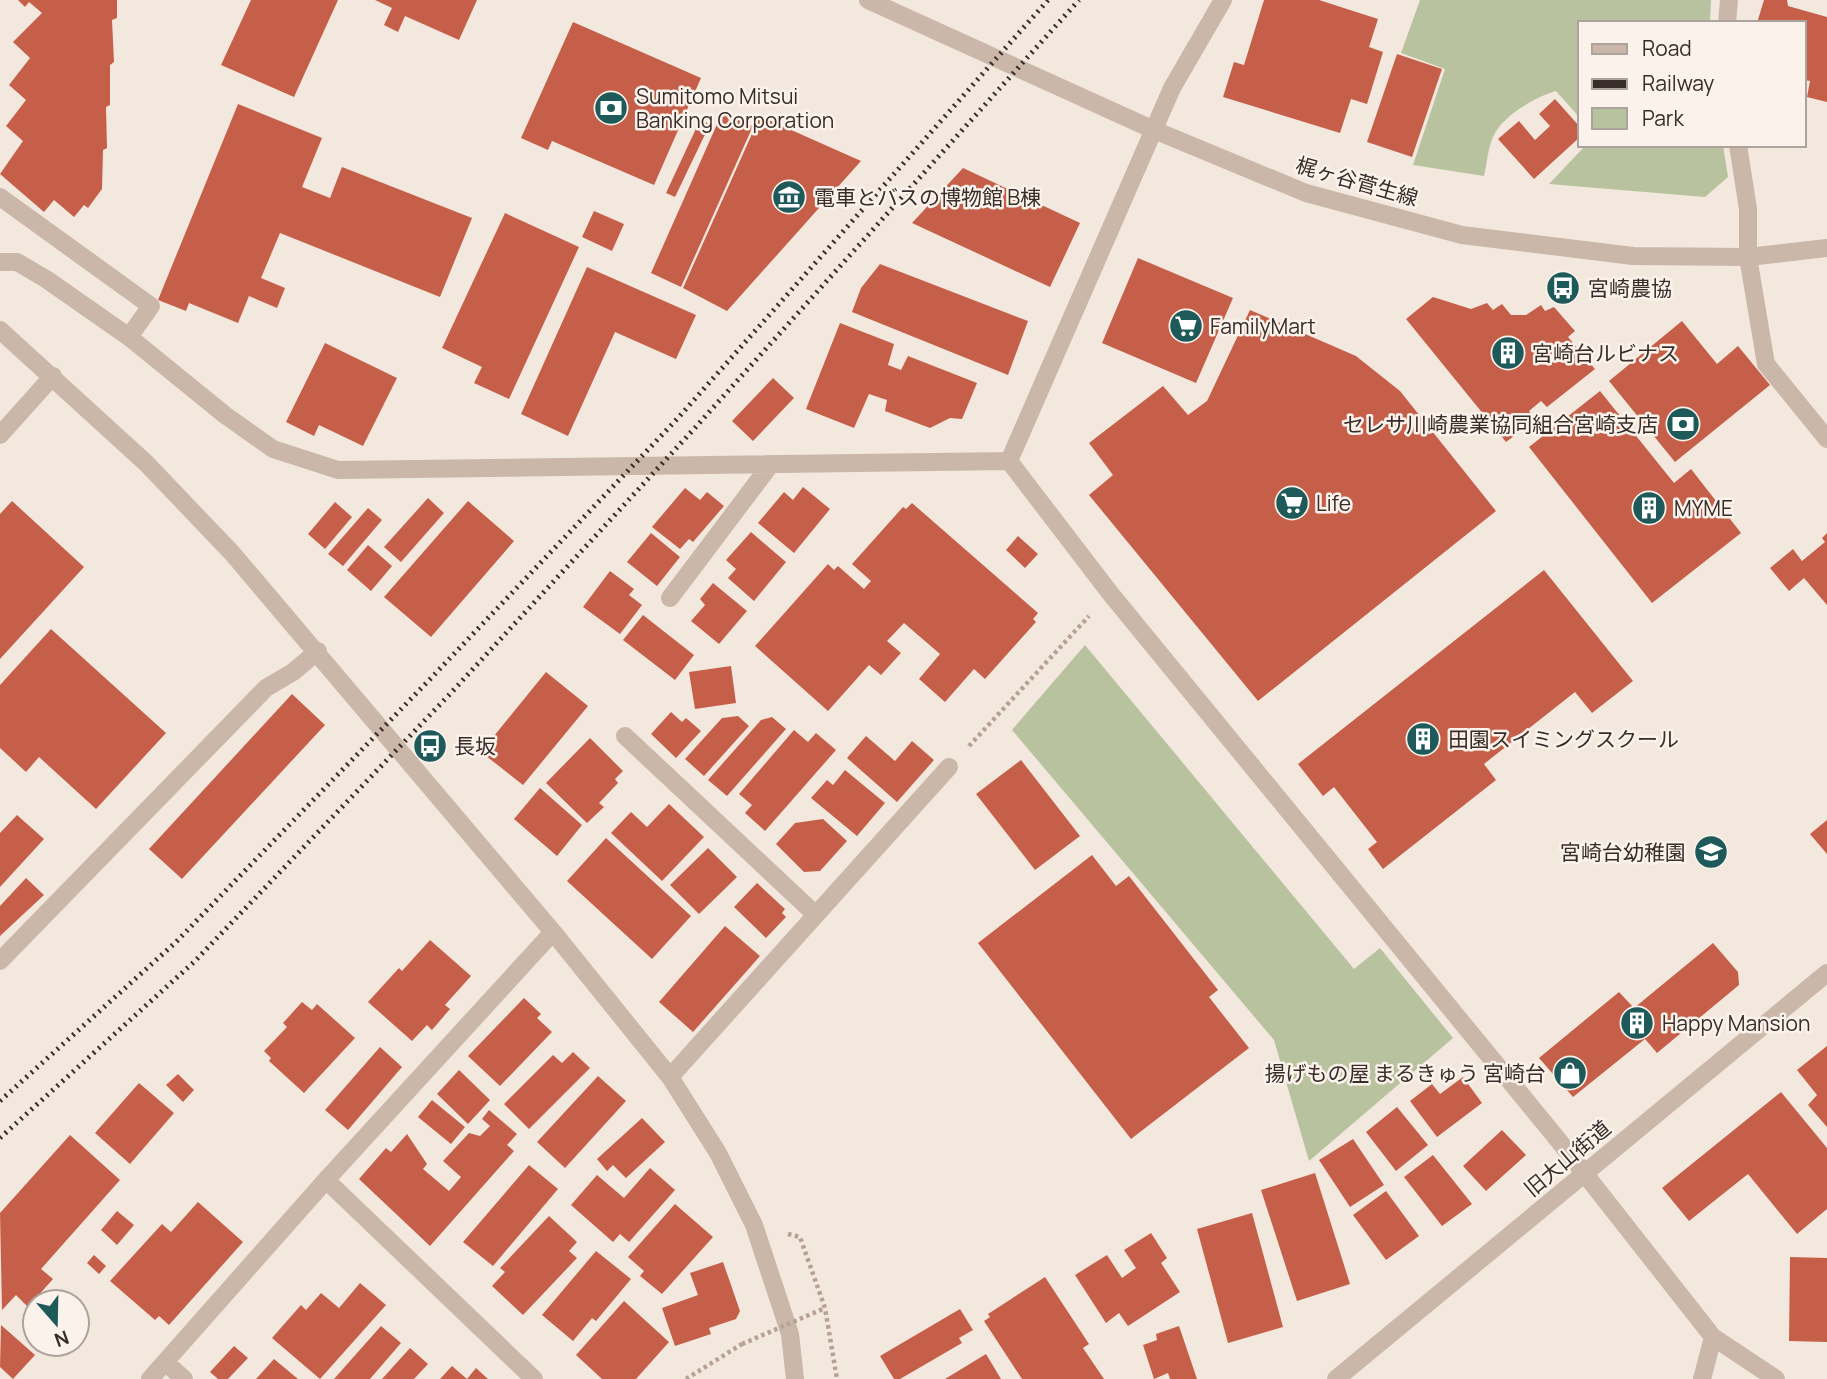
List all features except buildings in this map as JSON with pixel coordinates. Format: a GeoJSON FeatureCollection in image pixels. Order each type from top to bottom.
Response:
{"type":"FeatureCollection","features":[{"type":"Feature","properties":{"kind":"street","name":"梶ヶ谷菅生線"},"geometry":{"type":"LineString","coordinates":[[868,0],[1154,130],[1306,193],[1462,235],[1633,256],[1748,257],[1827,248]]}},
{"type":"Feature","properties":{"kind":"street"},"geometry":{"type":"LineString","coordinates":[[1009,461],[1172,88],[1223,0]]}},
{"type":"Feature","properties":{"kind":"street"},"geometry":{"type":"LineString","coordinates":[[1727,21],[1729,0]]}},
{"type":"Feature","properties":{"kind":"street"},"geometry":{"type":"LineString","coordinates":[[1738,147],[1748,209],[1748,257],[1766,364],[1827,439]]}},
{"type":"Feature","properties":{"kind":"street"},"geometry":{"type":"LineString","coordinates":[[0,197],[151,306],[129,337]]}},
{"type":"Feature","properties":{"kind":"street"},"geometry":{"type":"LineString","coordinates":[[0,262],[17,262],[129,337],[273,449],[338,470],[1009,461]]}},
{"type":"Feature","properties":{"kind":"street"},"geometry":{"type":"LineString","coordinates":[[0,330],[146,463],[232,553],[318,650],[670,1077],[713,1144],[754,1225],[790,1334],[795,1379]]}},
{"type":"Feature","properties":{"kind":"street"},"geometry":{"type":"LineString","coordinates":[[0,435],[53,376]]}},
{"type":"Feature","properties":{"kind":"street"},"geometry":{"type":"LineString","coordinates":[[1009,461],[1111,593],[1584,1173],[1713,1337],[1776,1379]]}},
{"type":"Feature","properties":{"kind":"street"},"geometry":{"type":"LineString","coordinates":[[670,598],[771,464]]}},
{"type":"Feature","properties":{"kind":"street"},"geometry":{"type":"LineString","coordinates":[[0,961],[266,688],[293,672],[318,650]]}},
{"type":"Feature","properties":{"kind":"street"},"geometry":{"type":"LineString","coordinates":[[625,736],[816,915]]}},
{"type":"Feature","properties":{"kind":"street"},"geometry":{"type":"LineString","coordinates":[[670,1077],[949,767]]}},
{"type":"Feature","properties":{"kind":"street"},"geometry":{"type":"LineString","coordinates":[[150,1379],[326,1180],[553,932]]}},
{"type":"Feature","properties":{"kind":"street","name":"旧大山街道"},"geometry":{"type":"LineString","coordinates":[[1336,1379],[1827,973]]}},
{"type":"Feature","properties":{"kind":"street"},"geometry":{"type":"LineString","coordinates":[[326,1180],[534,1379]]}},
{"type":"Feature","properties":{"kind":"street"},"geometry":{"type":"LineString","coordinates":[[1702,1379],[1713,1337]]}},
{"type":"Feature","properties":{"kind":"street"},"geometry":{"type":"LineString","coordinates":[[165,1362],[184,1379]]}},
{"type":"Feature","properties":{"kind":"path"},"geometry":{"type":"LineString","coordinates":[[949,767],[1111,593]]}},
{"type":"Feature","properties":{"kind":"path"},"geometry":{"type":"LineString","coordinates":[[800,1237],[825,1308],[837,1379]]}},
{"type":"Feature","properties":{"kind":"path"},"geometry":{"type":"LineString","coordinates":[[686,1379],[742,1344],[825,1308]]}},
{"type":"Feature","properties":{"kind":"green space"},"geometry":{"type":"Polygon","coordinates":[[[1420,0],[1711,0],[1710,21],[1578,21],[1578,116],[1556,91],[1529,103],[1497,129],[1490,146],[1484,176],[1413,165],[1445,69],[1401,53],[1420,0]]]}},
{"type":"Feature","properties":{"kind":"green space"},"geometry":{"type":"Polygon","coordinates":[[[1584,147],[1723,147],[1728,177],[1705,197],[1549,184],[1584,147]]]}},
{"type":"Feature","properties":{"kind":"green space"},"geometry":{"type":"Polygon","coordinates":[[[1085,645],[1354,969],[1380,948],[1453,1038],[1309,1161],[1274,1040],[1012,730],[1085,645]]]}},
{"type":"Feature","properties":{"kind":"railway"},"geometry":{"type":"LineString","coordinates":[[0,1101],[176,942],[434,675],[678,418],[1048,0]]}},
{"type":"Feature","properties":{"kind":"railway"},"geometry":{"type":"LineString","coordinates":[[0,1138],[195,961],[449,695],[693,430],[1079,0]]}},
{"type":"Feature","properties":{"kind":"place","name":"Sumitomo Mitsui Banking Corporation"},"geometry":{"type":"Point","coordinates":[611,108]}},
{"type":"Feature","properties":{"kind":"place","name":"電車とバスの博物館 B棟"},"geometry":{"type":"Point","coordinates":[789,197]}},
{"type":"Feature","properties":{"kind":"place","name":"宮崎農協"},"geometry":{"type":"Point","coordinates":[1563,288]}},
{"type":"Feature","properties":{"kind":"place","name":"FamilyMart"},"geometry":{"type":"Point","coordinates":[1186,326]}},
{"type":"Feature","properties":{"kind":"place","name":"宮崎台ルビナス"},"geometry":{"type":"Point","coordinates":[1508,353]}},
{"type":"Feature","properties":{"kind":"place","name":"セレサ川崎農業協同組合宮崎支店"},"geometry":{"type":"Point","coordinates":[1683,424]}},
{"type":"Feature","properties":{"kind":"place","name":"Life"},"geometry":{"type":"Point","coordinates":[1292,503]}},
{"type":"Feature","properties":{"kind":"place","name":"MYME"},"geometry":{"type":"Point","coordinates":[1649,508]}},
{"type":"Feature","properties":{"kind":"place","name":"田園スイミングスクール"},"geometry":{"type":"Point","coordinates":[1423,739]}},
{"type":"Feature","properties":{"kind":"place","name":"長坂"},"geometry":{"type":"Point","coordinates":[430,746]}},
{"type":"Feature","properties":{"kind":"place","name":"宮崎台幼稚園"},"geometry":{"type":"Point","coordinates":[1711,852]}},
{"type":"Feature","properties":{"kind":"place","name":"Happy Mansion"},"geometry":{"type":"Point","coordinates":[1637,1023]}},
{"type":"Feature","properties":{"kind":"place","name":"揚げもの屋 まるきゅう 宮崎台"},"geometry":{"type":"Point","coordinates":[1570,1073]}}]}
